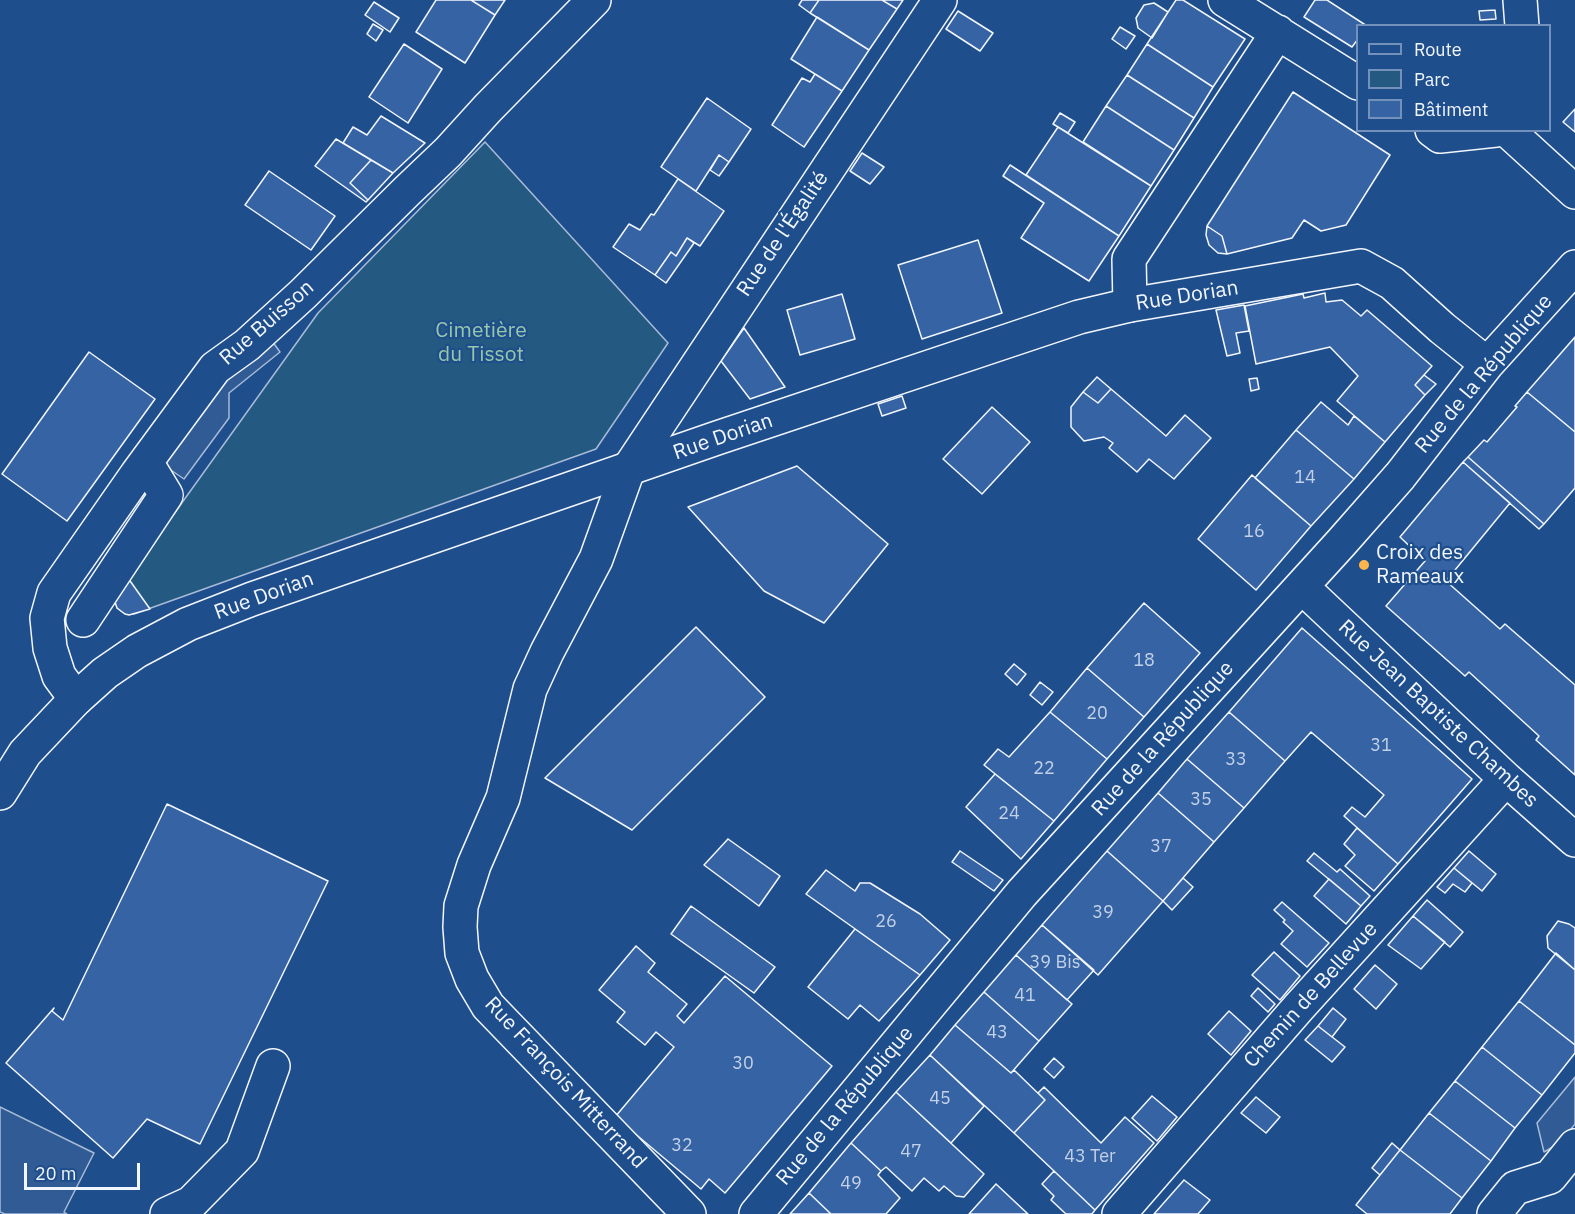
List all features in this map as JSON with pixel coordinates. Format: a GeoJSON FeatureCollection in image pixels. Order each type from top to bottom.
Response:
{"type":"FeatureCollection","features":[{"type":"Feature","properties":{"kind":"street","name":"Rue Buisson"},"geometry":{"type":"LineString","coordinates":[[76,699],[59,676],[50,648],[47,618],[54,593],[215,368],[247,345],[303,294],[448,152],[594,0]]}},
{"type":"Feature","properties":{"kind":"street","name":"Rue de l'Égalité"},"geometry":{"type":"LineString","coordinates":[[628,470],[940,0]]}},
{"type":"Feature","properties":{"kind":"street"},"geometry":{"type":"LineString","coordinates":[[1225,0],[1356,82]]}},
{"type":"Feature","properties":{"kind":"street"},"geometry":{"type":"LineString","coordinates":[[1521,0],[1522,24]]}},
{"type":"Feature","properties":{"kind":"street"},"geometry":{"type":"LineString","coordinates":[[1130,305],[1129,259],[1278,32]]}},
{"type":"Feature","properties":{"kind":"street"},"geometry":{"type":"LineString","coordinates":[[1435,132],[1440,136],[1477,132]]}},
{"type":"Feature","properties":{"kind":"street"},"geometry":{"type":"LineString","coordinates":[[1509,132],[1575,192]]}},
{"type":"Feature","properties":{"kind":"street","name":"Rue Dorian"},"geometry":{"type":"LineString","coordinates":[[0,793],[25,753],[76,699],[105,673],[137,651],[188,624],[252,599],[1078,317],[1130,305],[1361,266],[1392,283],[1442,328],[1487,364]]}},
{"type":"Feature","properties":{"kind":"street","name":"Rue de la République"},"geometry":{"type":"LineString","coordinates":[[756,1214],[1022,893],[1302,587],[1400,476],[1487,364],[1575,267]]}},
{"type":"Feature","properties":{"kind":"street"},"geometry":{"type":"LineString","coordinates":[[83,620],[166,495],[146,462]]}},
{"type":"Feature","properties":{"kind":"street","name":"Rue François Mitterrand"},"geometry":{"type":"LineString","coordinates":[[628,470],[596,559],[530,689],[506,787],[474,865],[461,906],[462,953],[472,979],[493,1011],[689,1214]]}},
{"type":"Feature","properties":{"kind":"street","name":"Rue Jean Baptiste Chambes"},"geometry":{"type":"LineString","coordinates":[[1302,587],[1506,779],[1575,840]]}},
{"type":"Feature","properties":{"kind":"street","name":"Chemin de Bellevue"},"geometry":{"type":"LineString","coordinates":[[1119,1214],[1299,1006],[1506,779]]}},
{"type":"Feature","properties":{"kind":"street"},"geometry":{"type":"LineString","coordinates":[[167,1214],[191,1203],[242,1151],[273,1065]]}},
{"type":"Feature","properties":{"kind":"street"},"geometry":{"type":"LineString","coordinates":[[1494,1214],[1515,1188],[1550,1177],[1575,1146]]}},
{"type":"Feature","properties":{"kind":"green space","name":"Cimetière du Tissot"},"geometry":{"type":"Polygon","coordinates":[[[485,142],[668,343],[596,449],[134,614],[125,614],[117,608],[128,578],[318,313],[485,142]]]}},
{"type":"Feature","properties":{"kind":"shaded area"},"geometry":{"type":"Polygon","coordinates":[[[272,341],[280,352],[229,393],[229,418],[184,479],[162,464],[223,380],[272,341]]]}},
{"type":"Feature","properties":{"kind":"shaded area"},"geometry":{"type":"Polygon","coordinates":[[[1575,1077],[1575,1124],[1560,1143],[1544,1152],[1537,1123],[1575,1077]]]}},
{"type":"Feature","properties":{"kind":"shaded area"},"geometry":{"type":"Polygon","coordinates":[[[0,1107],[94,1153],[64,1212],[67,1214],[5,1214],[0,1212],[0,1107]]]}},
{"type":"Feature","properties":{"kind":"building"},"geometry":{"type":"Polygon","coordinates":[[[436,0],[471,0],[495,15],[465,63],[416,32],[436,0]]]}},
{"type":"Feature","properties":{"kind":"building"},"geometry":{"type":"Polygon","coordinates":[[[471,0],[505,0],[495,15],[471,0]]]}},
{"type":"Feature","properties":{"kind":"building"},"geometry":{"type":"Polygon","coordinates":[[[802,0],[819,0],[810,13],[799,5],[802,0]]]}},
{"type":"Feature","properties":{"kind":"building"},"geometry":{"type":"Polygon","coordinates":[[[819,0],[882,0],[897,9],[869,50],[810,13],[819,0]]]}},
{"type":"Feature","properties":{"kind":"building"},"geometry":{"type":"Polygon","coordinates":[[[882,0],[903,0],[897,9],[882,0]]]}},
{"type":"Feature","properties":{"kind":"building"},"geometry":{"type":"Polygon","coordinates":[[[1176,0],[1183,0],[1245,39],[1213,87],[1147,44],[1176,0]]]}},
{"type":"Feature","properties":{"kind":"building"},"geometry":{"type":"Polygon","coordinates":[[[1315,0],[1327,0],[1364,24],[1356,24],[1356,42],[1352,47],[1304,17],[1315,0]]]}},
{"type":"Feature","properties":{"kind":"building"},"geometry":{"type":"Polygon","coordinates":[[[374,2],[399,18],[390,32],[365,15],[374,2]]]}},
{"type":"Feature","properties":{"kind":"building"},"geometry":{"type":"Polygon","coordinates":[[[1154,3],[1168,12],[1152,38],[1138,28],[1136,18],[1144,5],[1154,3]]]}},
{"type":"Feature","properties":{"kind":"building"},"geometry":{"type":"Polygon","coordinates":[[[1495,10],[1496,19],[1480,20],[1479,11],[1495,10]]]}},
{"type":"Feature","properties":{"kind":"building"},"geometry":{"type":"Polygon","coordinates":[[[958,11],[993,33],[980,51],[946,29],[958,11]]]}},
{"type":"Feature","properties":{"kind":"building"},"geometry":{"type":"Polygon","coordinates":[[[817,17],[869,50],[842,91],[791,59],[817,17]]]}},
{"type":"Feature","properties":{"kind":"building"},"geometry":{"type":"Polygon","coordinates":[[[373,24],[383,30],[376,41],[367,34],[373,24]]]}},
{"type":"Feature","properties":{"kind":"building"},"geometry":{"type":"Polygon","coordinates":[[[1120,27],[1135,36],[1126,49],[1112,39],[1120,27]]]}},
{"type":"Feature","properties":{"kind":"building"},"geometry":{"type":"Polygon","coordinates":[[[404,44],[442,69],[408,123],[369,97],[404,44]]]}},
{"type":"Feature","properties":{"kind":"building"},"geometry":{"type":"Polygon","coordinates":[[[1147,44],[1213,87],[1194,118],[1127,75],[1147,44]]]}},
{"type":"Feature","properties":{"kind":"building"},"geometry":{"type":"Polygon","coordinates":[[[815,74],[842,91],[804,147],[772,125],[802,78],[810,82],[815,74]]]}},
{"type":"Feature","properties":{"kind":"building"},"geometry":{"type":"Polygon","coordinates":[[[1127,75],[1194,118],[1174,150],[1106,106],[1127,75]]]}},
{"type":"Feature","properties":{"kind":"building"},"geometry":{"type":"Polygon","coordinates":[[[1293,92],[1390,155],[1346,225],[1321,231],[1304,220],[1292,238],[1227,254],[1222,236],[1207,226],[1293,92]]]}},
{"type":"Feature","properties":{"kind":"building"},"geometry":{"type":"Polygon","coordinates":[[[707,98],[751,129],[729,162],[719,155],[696,191],[661,167],[707,98]]]}},
{"type":"Feature","properties":{"kind":"building"},"geometry":{"type":"Polygon","coordinates":[[[1106,106],[1174,150],[1151,186],[1083,142],[1106,106]]]}},
{"type":"Feature","properties":{"kind":"building"},"geometry":{"type":"Polygon","coordinates":[[[1575,109],[1575,132],[1563,122],[1575,109]]]}},
{"type":"Feature","properties":{"kind":"building"},"geometry":{"type":"Polygon","coordinates":[[[1060,113],[1075,122],[1068,133],[1053,124],[1060,113]]]}},
{"type":"Feature","properties":{"kind":"building"},"geometry":{"type":"Polygon","coordinates":[[[381,116],[425,143],[393,173],[343,143],[353,127],[367,135],[381,116]]]}},
{"type":"Feature","properties":{"kind":"building"},"geometry":{"type":"Polygon","coordinates":[[[1058,127],[1151,186],[1119,236],[1026,175],[1058,127]]]}},
{"type":"Feature","properties":{"kind":"building"},"geometry":{"type":"Polygon","coordinates":[[[336,139],[371,160],[350,183],[368,200],[366,202],[315,166],[336,139]]]}},
{"type":"Feature","properties":{"kind":"building"},"geometry":{"type":"Polygon","coordinates":[[[862,153],[884,167],[870,184],[850,171],[862,153]]]}},
{"type":"Feature","properties":{"kind":"building"},"geometry":{"type":"Polygon","coordinates":[[[719,155],[729,162],[719,176],[710,170],[719,155]]]}},
{"type":"Feature","properties":{"kind":"building"},"geometry":{"type":"Polygon","coordinates":[[[371,160],[393,173],[368,200],[350,183],[371,160]]]}},
{"type":"Feature","properties":{"kind":"building"},"geometry":{"type":"Polygon","coordinates":[[[1010,165],[1119,236],[1089,281],[1021,238],[1044,203],[1003,176],[1010,165]]]}},
{"type":"Feature","properties":{"kind":"building"},"geometry":{"type":"Polygon","coordinates":[[[269,171],[335,216],[311,250],[245,205],[269,171]]]}},
{"type":"Feature","properties":{"kind":"building"},"geometry":{"type":"Polygon","coordinates":[[[678,179],[724,211],[700,246],[687,238],[676,256],[671,252],[655,275],[613,247],[629,224],[640,230],[651,214],[654,215],[678,179]]]}},
{"type":"Feature","properties":{"kind":"building"},"geometry":{"type":"Polygon","coordinates":[[[1207,226],[1222,236],[1227,254],[1218,253],[1209,245],[1206,235],[1207,226]]]}},
{"type":"Feature","properties":{"kind":"building"},"geometry":{"type":"Polygon","coordinates":[[[687,238],[694,243],[666,283],[655,275],[671,252],[676,256],[687,238]]]}},
{"type":"Feature","properties":{"kind":"building"},"geometry":{"type":"Polygon","coordinates":[[[978,240],[1002,313],[922,339],[898,265],[978,240]]]}},
{"type":"Feature","properties":{"kind":"building"},"geometry":{"type":"Polygon","coordinates":[[[1325,293],[1326,302],[1342,300],[1361,316],[1367,310],[1432,366],[1415,385],[1425,395],[1385,442],[1337,401],[1358,376],[1330,347],[1256,364],[1245,306],[1303,294],[1304,298],[1325,293]]]}},
{"type":"Feature","properties":{"kind":"building"},"geometry":{"type":"Polygon","coordinates":[[[842,294],[855,339],[800,355],[787,310],[842,294]]]}},
{"type":"Feature","properties":{"kind":"building"},"geometry":{"type":"Polygon","coordinates":[[[1244,305],[1249,331],[1236,333],[1240,353],[1227,356],[1216,310],[1244,305]]]}},
{"type":"Feature","properties":{"kind":"building"},"geometry":{"type":"Polygon","coordinates":[[[744,328],[785,387],[750,399],[721,361],[744,328]]]}},
{"type":"Feature","properties":{"kind":"building"},"geometry":{"type":"Polygon","coordinates":[[[1575,337],[1575,432],[1527,392],[1575,337]]]}},
{"type":"Feature","properties":{"kind":"building"},"geometry":{"type":"Polygon","coordinates":[[[89,352],[155,399],[67,521],[2,474],[89,352]]]}},
{"type":"Feature","properties":{"kind":"building"},"geometry":{"type":"Polygon","coordinates":[[[1424,375],[1436,384],[1425,395],[1415,385],[1424,375]]]}},
{"type":"Feature","properties":{"kind":"building"},"geometry":{"type":"Polygon","coordinates":[[[1097,377],[1111,389],[1098,403],[1083,392],[1097,377]]]}},
{"type":"Feature","properties":{"kind":"building"},"geometry":{"type":"Polygon","coordinates":[[[1257,378],[1259,389],[1251,391],[1249,379],[1257,378]]]}},
{"type":"Feature","properties":{"kind":"building"},"geometry":{"type":"Polygon","coordinates":[[[1111,389],[1166,436],[1185,415],[1211,438],[1174,479],[1149,459],[1137,472],[1109,448],[1113,443],[1104,437],[1084,441],[1071,427],[1071,407],[1083,392],[1098,403],[1111,389]]]}},
{"type":"Feature","properties":{"kind":"building"},"geometry":{"type":"Polygon","coordinates":[[[1527,392],[1575,432],[1575,488],[1544,524],[1468,457],[1484,440],[1487,442],[1527,392]]]}},
{"type":"Feature","properties":{"kind":"building"},"geometry":{"type":"Polygon","coordinates":[[[902,396],[906,408],[882,416],[878,404],[902,396]]]}},
{"type":"Feature","properties":{"kind":"building"},"geometry":{"type":"Polygon","coordinates":[[[1321,402],[1348,425],[1354,416],[1385,442],[1354,479],[1296,430],[1321,402]]]}},
{"type":"Feature","properties":{"kind":"building"},"geometry":{"type":"Polygon","coordinates":[[[992,407],[1030,442],[982,494],[943,459],[992,407]]]}},
{"type":"Feature","properties":{"kind":"building"},"geometry":{"type":"Polygon","coordinates":[[[1296,430],[1354,479],[1311,526],[1255,478],[1296,430]]]}},
{"type":"Feature","properties":{"kind":"building"},"geometry":{"type":"Polygon","coordinates":[[[1468,457],[1544,524],[1539,529],[1463,462],[1468,457]]]}},
{"type":"Feature","properties":{"kind":"building"},"geometry":{"type":"Polygon","coordinates":[[[1463,462],[1510,503],[1446,581],[1500,629],[1505,624],[1575,685],[1575,775],[1536,740],[1539,736],[1469,672],[1465,676],[1386,606],[1425,561],[1400,537],[1463,462]]]}},
{"type":"Feature","properties":{"kind":"building"},"geometry":{"type":"Polygon","coordinates":[[[797,466],[888,544],[824,623],[764,591],[688,507],[797,466]]]}},
{"type":"Feature","properties":{"kind":"building"},"geometry":{"type":"Polygon","coordinates":[[[1252,475],[1311,526],[1256,590],[1198,539],[1252,475]]]}},
{"type":"Feature","properties":{"kind":"building"},"geometry":{"type":"Polygon","coordinates":[[[128,578],[150,609],[129,615],[117,608],[114,599],[128,578]]]}},
{"type":"Feature","properties":{"kind":"building"},"geometry":{"type":"Polygon","coordinates":[[[1144,603],[1200,653],[1144,717],[1087,668],[1144,603]]]}},
{"type":"Feature","properties":{"kind":"building"},"geometry":{"type":"Polygon","coordinates":[[[696,627],[765,697],[632,830],[545,778],[696,627]]]}},
{"type":"Feature","properties":{"kind":"building"},"geometry":{"type":"Polygon","coordinates":[[[1302,628],[1472,779],[1398,864],[1344,816],[1352,807],[1365,817],[1384,795],[1311,732],[1285,761],[1229,712],[1302,628]]]}},
{"type":"Feature","properties":{"kind":"building"},"geometry":{"type":"Polygon","coordinates":[[[1014,664],[1026,674],[1017,685],[1005,674],[1014,664]]]}},
{"type":"Feature","properties":{"kind":"building"},"geometry":{"type":"Polygon","coordinates":[[[1087,668],[1144,717],[1107,759],[1050,712],[1087,668]]]}},
{"type":"Feature","properties":{"kind":"building"},"geometry":{"type":"Polygon","coordinates":[[[1040,682],[1053,692],[1042,705],[1030,695],[1040,682]]]}},
{"type":"Feature","properties":{"kind":"building"},"geometry":{"type":"Polygon","coordinates":[[[1050,712],[1107,759],[1054,821],[984,765],[998,749],[1009,757],[1050,712]]]}},
{"type":"Feature","properties":{"kind":"building"},"geometry":{"type":"Polygon","coordinates":[[[1229,712],[1285,761],[1244,808],[1187,759],[1229,712]]]}},
{"type":"Feature","properties":{"kind":"building"},"geometry":{"type":"Polygon","coordinates":[[[1187,759],[1244,808],[1214,842],[1158,793],[1187,759]]]}},
{"type":"Feature","properties":{"kind":"building"},"geometry":{"type":"Polygon","coordinates":[[[995,774],[1054,821],[1021,859],[966,807],[995,774]]]}},
{"type":"Feature","properties":{"kind":"building"},"geometry":{"type":"Polygon","coordinates":[[[1158,793],[1214,842],[1163,901],[1107,851],[1158,793]]]}},
{"type":"Feature","properties":{"kind":"building"},"geometry":{"type":"Polygon","coordinates":[[[167,804],[328,881],[200,1144],[147,1119],[113,1158],[6,1063],[54,1008],[52,1011],[63,1020],[167,804]]]}},
{"type":"Feature","properties":{"kind":"building"},"geometry":{"type":"Polygon","coordinates":[[[1357,828],[1398,864],[1374,891],[1345,866],[1355,855],[1344,844],[1357,828]]]}},
{"type":"Feature","properties":{"kind":"building"},"geometry":{"type":"Polygon","coordinates":[[[728,839],[780,876],[759,906],[704,865],[728,839]]]}},
{"type":"Feature","properties":{"kind":"building"},"geometry":{"type":"Polygon","coordinates":[[[960,851],[1003,880],[994,891],[952,862],[960,851]]]}},
{"type":"Feature","properties":{"kind":"building"},"geometry":{"type":"Polygon","coordinates":[[[1107,851],[1163,901],[1098,975],[1042,925],[1107,851]]]}},
{"type":"Feature","properties":{"kind":"building"},"geometry":{"type":"Polygon","coordinates":[[[1469,851],[1496,874],[1482,891],[1454,868],[1469,851]]]}},
{"type":"Feature","properties":{"kind":"building"},"geometry":{"type":"Polygon","coordinates":[[[1314,853],[1337,872],[1340,869],[1370,896],[1361,906],[1307,861],[1314,853]]]}},
{"type":"Feature","properties":{"kind":"building"},"geometry":{"type":"Polygon","coordinates":[[[1454,868],[1472,883],[1465,892],[1453,884],[1445,893],[1437,887],[1454,868]]]}},
{"type":"Feature","properties":{"kind":"building"},"geometry":{"type":"Polygon","coordinates":[[[826,870],[855,891],[860,883],[870,883],[920,914],[950,940],[920,975],[806,894],[826,870]]]}},
{"type":"Feature","properties":{"kind":"building"},"geometry":{"type":"Polygon","coordinates":[[[1183,878],[1193,887],[1172,910],[1163,901],[1183,878]]]}},
{"type":"Feature","properties":{"kind":"building"},"geometry":{"type":"Polygon","coordinates":[[[1329,879],[1361,906],[1346,924],[1314,896],[1329,879]]]}},
{"type":"Feature","properties":{"kind":"building"},"geometry":{"type":"Polygon","coordinates":[[[1427,900],[1463,932],[1450,947],[1413,916],[1427,900]]]}},
{"type":"Feature","properties":{"kind":"building"},"geometry":{"type":"Polygon","coordinates":[[[1282,902],[1329,943],[1307,967],[1281,944],[1293,931],[1274,910],[1282,902]]]}},
{"type":"Feature","properties":{"kind":"building"},"geometry":{"type":"Polygon","coordinates":[[[691,906],[775,967],[754,993],[671,934],[691,906]]]}},
{"type":"Feature","properties":{"kind":"building"},"geometry":{"type":"Polygon","coordinates":[[[1413,916],[1445,942],[1421,969],[1388,945],[1413,916]]]}},
{"type":"Feature","properties":{"kind":"building"},"geometry":{"type":"Polygon","coordinates":[[[1558,921],[1575,928],[1575,970],[1548,948],[1547,936],[1558,921]]]}},
{"type":"Feature","properties":{"kind":"building"},"geometry":{"type":"Polygon","coordinates":[[[1042,925],[1094,970],[1067,1000],[1016,955],[1042,925]]]}},
{"type":"Feature","properties":{"kind":"building"},"geometry":{"type":"Polygon","coordinates":[[[855,929],[920,975],[879,1021],[860,1005],[848,1019],[808,987],[855,929]]]}},
{"type":"Feature","properties":{"kind":"building"},"geometry":{"type":"Polygon","coordinates":[[[636,946],[655,963],[648,972],[687,1004],[677,1016],[684,1023],[725,976],[832,1066],[725,1193],[709,1179],[701,1189],[615,1117],[674,1047],[656,1032],[645,1045],[617,1022],[625,1012],[599,990],[636,946]]]}},
{"type":"Feature","properties":{"kind":"building"},"geometry":{"type":"Polygon","coordinates":[[[1274,952],[1300,976],[1280,1000],[1252,975],[1274,952]]]}},
{"type":"Feature","properties":{"kind":"building"},"geometry":{"type":"Polygon","coordinates":[[[1556,953],[1575,970],[1575,1045],[1519,1001],[1556,953]]]}},
{"type":"Feature","properties":{"kind":"building"},"geometry":{"type":"Polygon","coordinates":[[[1016,955],[1072,1004],[1039,1041],[984,992],[1016,955]]]}},
{"type":"Feature","properties":{"kind":"building"},"geometry":{"type":"Polygon","coordinates":[[[1375,965],[1397,984],[1376,1009],[1354,989],[1375,965]]]}},
{"type":"Feature","properties":{"kind":"building"},"geometry":{"type":"Polygon","coordinates":[[[1258,988],[1275,1004],[1268,1012],[1251,996],[1258,988]]]}},
{"type":"Feature","properties":{"kind":"building"},"geometry":{"type":"Polygon","coordinates":[[[984,992],[1039,1041],[1011,1073],[955,1025],[984,992]]]}},
{"type":"Feature","properties":{"kind":"building"},"geometry":{"type":"Polygon","coordinates":[[[1519,1001],[1575,1045],[1575,1053],[1542,1095],[1482,1047],[1519,1001]]]}},
{"type":"Feature","properties":{"kind":"building"},"geometry":{"type":"Polygon","coordinates":[[[1333,1008],[1346,1019],[1332,1037],[1318,1026],[1333,1008]]]}},
{"type":"Feature","properties":{"kind":"building"},"geometry":{"type":"Polygon","coordinates":[[[1229,1011],[1251,1031],[1231,1055],[1208,1034],[1229,1011]]]}},
{"type":"Feature","properties":{"kind":"building"},"geometry":{"type":"Polygon","coordinates":[[[955,1025],[1011,1073],[1014,1070],[1045,1100],[1014,1133],[930,1055],[955,1025]]]}},
{"type":"Feature","properties":{"kind":"building"},"geometry":{"type":"Polygon","coordinates":[[[1318,1026],[1345,1047],[1332,1062],[1305,1040],[1318,1026]]]}},
{"type":"Feature","properties":{"kind":"building"},"geometry":{"type":"Polygon","coordinates":[[[1482,1047],[1542,1095],[1515,1128],[1455,1081],[1482,1047]]]}},
{"type":"Feature","properties":{"kind":"building"},"geometry":{"type":"Polygon","coordinates":[[[930,1055],[984,1106],[951,1143],[896,1092],[930,1055]]]}},
{"type":"Feature","properties":{"kind":"building"},"geometry":{"type":"Polygon","coordinates":[[[1054,1058],[1064,1067],[1054,1078],[1044,1069],[1054,1058]]]}},
{"type":"Feature","properties":{"kind":"building"},"geometry":{"type":"Polygon","coordinates":[[[1455,1081],[1515,1128],[1491,1161],[1429,1113],[1455,1081]]]}},
{"type":"Feature","properties":{"kind":"building"},"geometry":{"type":"Polygon","coordinates":[[[1044,1087],[1101,1143],[1125,1117],[1154,1143],[1095,1210],[1014,1133],[1045,1100],[1038,1093],[1044,1087]]]}},
{"type":"Feature","properties":{"kind":"building"},"geometry":{"type":"Polygon","coordinates":[[[896,1092],[984,1174],[964,1197],[956,1196],[944,1186],[939,1191],[924,1178],[912,1191],[886,1167],[881,1171],[851,1143],[896,1092]]]}},
{"type":"Feature","properties":{"kind":"building"},"geometry":{"type":"Polygon","coordinates":[[[1152,1096],[1177,1117],[1157,1141],[1132,1118],[1152,1096]]]}},
{"type":"Feature","properties":{"kind":"building"},"geometry":{"type":"Polygon","coordinates":[[[1256,1097],[1280,1117],[1266,1133],[1241,1113],[1256,1097]]]}},
{"type":"Feature","properties":{"kind":"building"},"geometry":{"type":"Polygon","coordinates":[[[1429,1113],[1491,1161],[1462,1198],[1400,1150],[1429,1113]]]}},
{"type":"Feature","properties":{"kind":"building"},"geometry":{"type":"Polygon","coordinates":[[[851,1143],[881,1171],[878,1175],[900,1198],[886,1214],[831,1214],[809,1193],[851,1143]]]}},
{"type":"Feature","properties":{"kind":"building"},"geometry":{"type":"Polygon","coordinates":[[[1392,1143],[1400,1150],[1380,1175],[1372,1168],[1392,1143]]]}},
{"type":"Feature","properties":{"kind":"building"},"geometry":{"type":"Polygon","coordinates":[[[1400,1150],[1462,1198],[1450,1214],[1367,1214],[1356,1205],[1400,1150]]]}},
{"type":"Feature","properties":{"kind":"building"},"geometry":{"type":"Polygon","coordinates":[[[1054,1171],[1095,1210],[1092,1214],[1066,1214],[1051,1200],[1054,1196],[1042,1184],[1054,1171]]]}},
{"type":"Feature","properties":{"kind":"building"},"geometry":{"type":"Polygon","coordinates":[[[1184,1180],[1210,1200],[1198,1214],[1154,1214],[1184,1180]]]}},
{"type":"Feature","properties":{"kind":"building"},"geometry":{"type":"Polygon","coordinates":[[[996,1184],[1028,1214],[969,1214],[996,1184]]]}},
{"type":"Feature","properties":{"kind":"building"},"geometry":{"type":"Polygon","coordinates":[[[809,1193],[831,1214],[790,1214],[809,1193]]]}},
{"type":"Feature","properties":{"kind":"place","name":"Croix des Rameaux"},"geometry":{"type":"Point","coordinates":[1364,565]}}]}
